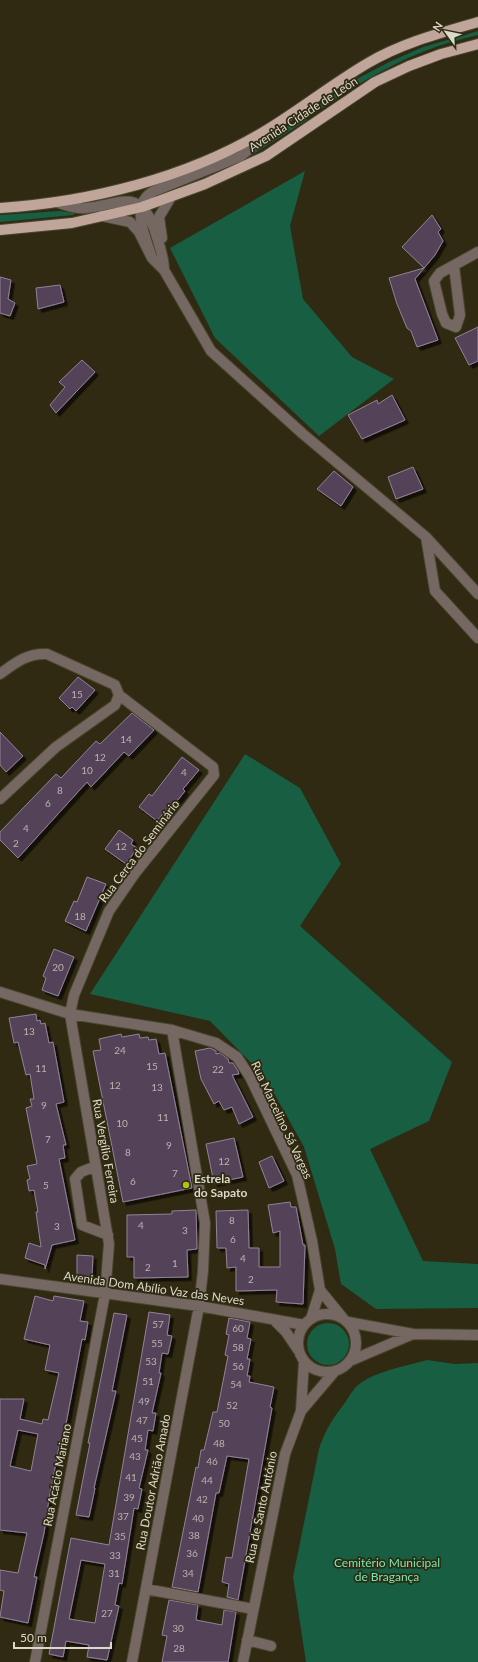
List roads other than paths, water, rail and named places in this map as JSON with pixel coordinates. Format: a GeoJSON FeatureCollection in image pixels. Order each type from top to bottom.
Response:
{"type":"FeatureCollection","features":[{"type":"Feature","properties":{"kind":"main road","name":"Avenida Cidade de León"},"geometry":{"type":"LineString","coordinates":[[0,208],[59,203],[135,186],[199,164],[265,131],[368,63],[400,46],[478,22]]}},
{"type":"Feature","properties":{"kind":"main road","name":"Avenida Cidade de León"},"geometry":{"type":"LineString","coordinates":[[0,230],[72,223],[142,207],[205,184],[266,156],[375,82],[409,66],[441,54],[478,44]]}},
{"type":"Feature","properties":{"kind":"street"},"geometry":{"type":"LineString","coordinates":[[152,258],[140,214],[149,194],[241,156],[254,145],[265,131]]}},
{"type":"Feature","properties":{"kind":"street"},"geometry":{"type":"LineString","coordinates":[[164,270],[164,246],[159,218],[171,197]]}},
{"type":"Feature","properties":{"kind":"street"},"geometry":{"type":"LineString","coordinates":[[59,203],[72,207],[86,208],[123,200],[135,203],[142,207],[149,215],[164,257]]}},
{"type":"Feature","properties":{"kind":"street"},"geometry":{"type":"LineString","coordinates":[[100,216],[130,222],[139,232],[152,258],[164,270],[211,351],[303,434],[426,538],[478,594]]}},
{"type":"Feature","properties":{"kind":"street"},"geometry":{"type":"LineString","coordinates":[[454,266],[460,316],[456,327],[446,323],[442,314],[434,281],[440,273],[478,252]]}},
{"type":"Feature","properties":{"kind":"street"},"geometry":{"type":"LineString","coordinates":[[426,538],[435,591],[478,638]]}},
{"type":"Feature","properties":{"kind":"street"},"geometry":{"type":"LineString","coordinates":[[0,674],[22,658],[35,653],[47,654],[115,685],[119,695],[115,705],[56,747],[0,799]]}},
{"type":"Feature","properties":{"kind":"street","name":"Rua Cerca do Seminário"},"geometry":{"type":"LineString","coordinates":[[70,1014],[74,995],[109,911],[136,872],[214,776],[213,767],[119,695]]}},
{"type":"Feature","properties":{"kind":"street","name":"Rua Marcelino Sá Vargas"},"geometry":{"type":"LineString","coordinates":[[0,992],[70,1014],[172,1030],[216,1043],[237,1057],[250,1077],[297,1175],[311,1233],[320,1290],[308,1322]]}},
{"type":"Feature","properties":{"kind":"street","name":"Rua Vergílio Ferreira"},"geometry":{"type":"LineString","coordinates":[[70,1014],[108,1235],[109,1244],[105,1294]]}},
{"type":"Feature","properties":{"kind":"street","name":"Rua Doutor Adrião Amado"},"geometry":{"type":"LineString","coordinates":[[132,1662],[199,1306],[203,1271],[205,1223],[172,1030]]}},
{"type":"Feature","properties":{"kind":"street"},"geometry":{"type":"LineString","coordinates":[[96,1166],[81,1172],[75,1179],[82,1225],[108,1235]]}},
{"type":"Feature","properties":{"kind":"street","name":"Avenida Dom Abílio Vaz das Neves"},"geometry":{"type":"LineString","coordinates":[[0,1279],[199,1306],[274,1320],[308,1322]]}},
{"type":"Feature","properties":{"kind":"street"},"geometry":{"type":"LineString","coordinates":[[320,1290],[356,1336],[357,1344],[350,1361]]}},
{"type":"Feature","properties":{"kind":"street","name":"Rua Acácio Mariano"},"geometry":{"type":"LineString","coordinates":[[35,1662],[105,1294]]}},
{"type":"Feature","properties":{"kind":"street"},"geometry":{"type":"LineString","coordinates":[[299,1351],[300,1333],[308,1322],[326,1314],[345,1320],[413,1334],[478,1335]]}},
{"type":"Feature","properties":{"kind":"street"},"geometry":{"type":"LineString","coordinates":[[274,1320],[286,1332],[304,1361],[318,1371],[335,1371],[350,1361],[413,1334]]}},
{"type":"Feature","properties":{"kind":"street"},"geometry":{"type":"LineString","coordinates":[[301,1410],[304,1361]]}},
{"type":"Feature","properties":{"kind":"street","name":"Rua de Santo António"},"geometry":{"type":"LineString","coordinates":[[243,1662],[285,1454],[301,1410],[335,1371]]}},
{"type":"Feature","properties":{"kind":"street"},"geometry":{"type":"LineString","coordinates":[[146,1589],[253,1609]]}},
{"type":"Feature","properties":{"kind":"street"},"geometry":{"type":"LineString","coordinates":[[247,1640],[271,1646]]}},
{"type":"Feature","properties":{"kind":"place","name":"Estrela do Sapato"},"geometry":{"type":"Point","coordinates":[186,1185]}},
{"type":"Feature","properties":{"kind":"park label","name":"Cemitério Municipal de Bragança"},"geometry":{"type":"Point","coordinates":[387,1569]}}]}
